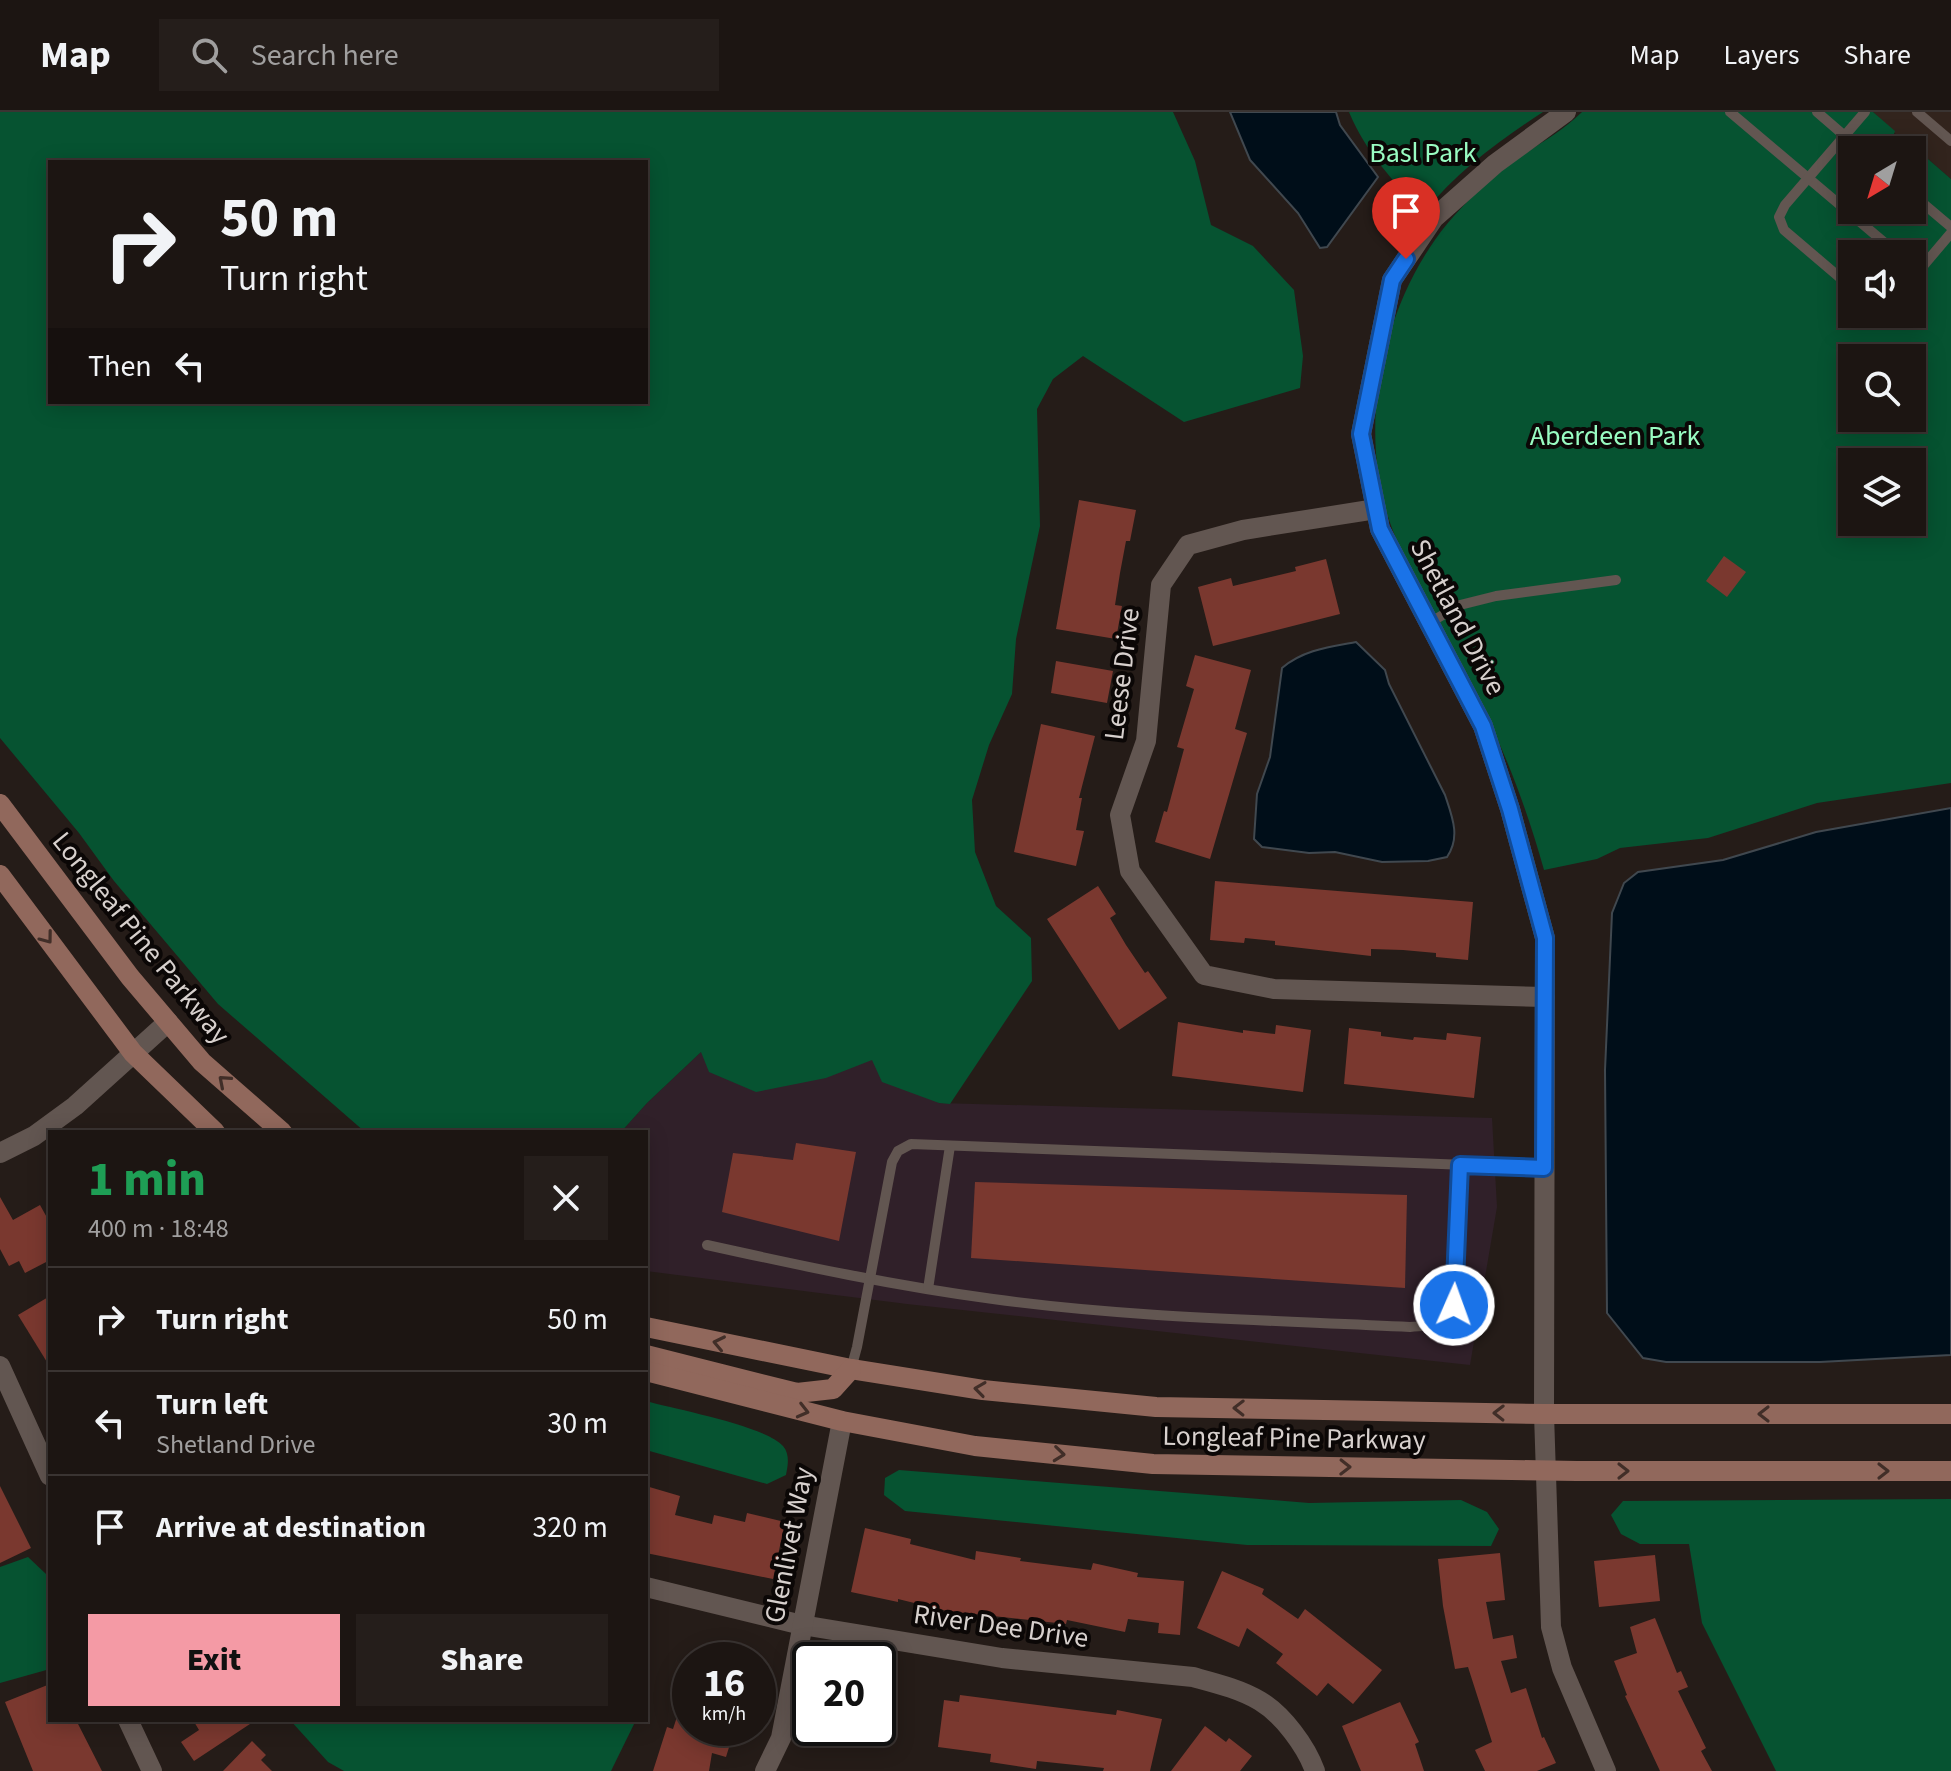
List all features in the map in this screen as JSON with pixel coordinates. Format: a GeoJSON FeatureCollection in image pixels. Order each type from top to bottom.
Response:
{"type":"FeatureCollection","features":[{"type":"Feature","properties":{"kind":"main road","name":"Longleaf Pine Parkway"},"geometry":{"type":"LineString","coordinates":[[0,804],[130,977],[202,1062],[280,1130]]}},
{"type":"Feature","properties":{"kind":"main road"},"geometry":{"type":"LineString","coordinates":[[0,875],[133,1053],[213,1130]]}},
{"type":"Feature","properties":{"kind":"main road","name":"Longleaf Pine Parkway"},"geometry":{"type":"LineString","coordinates":[[648,1327],[851,1369],[983,1390],[1156,1407],[1544,1414],[1951,1414]]}},
{"type":"Feature","properties":{"kind":"main road"},"geometry":{"type":"LineString","coordinates":[[648,1356],[797,1393],[833,1389],[851,1369]]}},
{"type":"Feature","properties":{"kind":"main road","name":"Longleaf Pine Parkway"},"geometry":{"type":"LineString","coordinates":[[648,1372],[842,1421],[975,1446],[1153,1464],[1545,1470],[1951,1471]]}},
{"type":"Feature","properties":{"kind":"street","name":"Shetland Drive"},"geometry":{"type":"LineString","coordinates":[[1566,112],[1495,164],[1434,218],[1392,280],[1361,434],[1380,529],[1483,726],[1510,809],[1545,938],[1544,1414],[1551,1627],[1562,1668],[1606,1771]]}},
{"type":"Feature","properties":{"kind":"street","name":"Leese Drive"},"geometry":{"type":"LineString","coordinates":[[1376,509],[1243,530],[1188,545],[1161,585],[1146,741],[1120,815],[1130,871],[1204,975],[1274,989],[1545,997]]}},
{"type":"Feature","properties":{"kind":"street"},"geometry":{"type":"LineString","coordinates":[[0,1153],[34,1136],[75,1106],[168,1022]]}},
{"type":"Feature","properties":{"kind":"street"},"geometry":{"type":"LineString","coordinates":[[0,1366],[48,1472]]}},
{"type":"Feature","properties":{"kind":"street","name":"Glenlivet Way"},"geometry":{"type":"LineString","coordinates":[[765,1771],[781,1738],[842,1421]]}},
{"type":"Feature","properties":{"kind":"street","name":"River Dee Drive"},"geometry":{"type":"LineString","coordinates":[[648,1587],[802,1625],[1002,1658],[1193,1677],[1223,1685],[1261,1701],[1288,1727],[1312,1761],[1315,1771]]}},
{"type":"Feature","properties":{"kind":"street"},"geometry":{"type":"LineString","coordinates":[[129,1722],[152,1771]]}},
{"type":"Feature","properties":{"kind":"lane"},"geometry":{"type":"LineString","coordinates":[[1730,112],[1881,240]]}},
{"type":"Feature","properties":{"kind":"lane"},"geometry":{"type":"LineString","coordinates":[[1817,112],[1845,136],[1865,112]]}},
{"type":"Feature","properties":{"kind":"lane"},"geometry":{"type":"LineString","coordinates":[[1917,112],[1951,141]]}},
{"type":"Feature","properties":{"kind":"lane"},"geometry":{"type":"LineString","coordinates":[[1838,144],[1785,205],[1779,217],[1784,230],[1838,276]]}},
{"type":"Feature","properties":{"kind":"lane"},"geometry":{"type":"LineString","coordinates":[[1926,207],[1951,230],[1926,258]]}},
{"type":"Feature","properties":{"kind":"lane"},"geometry":{"type":"LineString","coordinates":[[1429,623],[1460,605],[1496,596],[1616,580]]}},
{"type":"Feature","properties":{"kind":"lane"},"geometry":{"type":"LineString","coordinates":[[851,1369],[892,1162],[898,1151],[911,1144],[1544,1168]]}},
{"type":"Feature","properties":{"kind":"lane"},"geometry":{"type":"LineString","coordinates":[[928,1289],[950,1146]]}},
{"type":"Feature","properties":{"kind":"lane"},"geometry":{"type":"LineString","coordinates":[[707,1245],[870,1280],[1024,1302],[1173,1316],[1410,1327],[1439,1324],[1448,1317],[1454,1305],[1460,1165]]}},
{"type":"Feature","properties":{"kind":"shaded area"},"geometry":{"type":"Polygon","coordinates":[[[1873,112],[1951,112],[1951,179],[1926,157],[1926,136],[1898,136],[1873,112]]]}},
{"type":"Feature","properties":{"kind":"shaded area"},"geometry":{"type":"Polygon","coordinates":[[[701,1052],[873,1060],[939,1103],[1492,1118],[1497,1207],[1470,1365],[907,1304],[648,1271],[648,1130],[623,1130],[701,1052]]]}},
{"type":"Feature","properties":{"kind":"green space"},"geometry":{"type":"Polygon","coordinates":[[[0,112],[1173,112],[1195,161],[1211,225],[1253,246],[1294,290],[1303,356],[1300,388],[1184,422],[1083,356],[1053,379],[1037,409],[1040,526],[1016,639],[1012,694],[989,745],[972,800],[975,852],[996,906],[1031,938],[1032,981],[950,1104],[939,1103],[882,1082],[872,1060],[826,1078],[756,1092],[709,1072],[701,1052],[623,1130],[363,1130],[218,1004],[114,881],[79,833],[0,738],[0,112]]]}},
{"type":"Feature","properties":{"kind":"green space","name":"Basl Park"},"geometry":{"type":"Polygon","coordinates":[[[1349,112],[1543,112],[1479,158],[1424,213],[1381,166],[1349,112]]]}},
{"type":"Feature","properties":{"kind":"green space","name":"Aberdeen Park"},"geometry":{"type":"Polygon","coordinates":[[[1582,112],[1873,112],[1897,136],[1838,136],[1838,224],[1926,224],[1926,157],[1951,179],[1951,783],[1817,803],[1708,838],[1620,848],[1597,859],[1544,870],[1519,792],[1496,735],[1396,538],[1383,499],[1376,458],[1376,416],[1380,374],[1390,333],[1424,257],[1447,224],[1478,191],[1582,112]]]}},
{"type":"Feature","properties":{"kind":"green space"},"geometry":{"type":"Polygon","coordinates":[[[648,1401],[740,1425],[773,1439],[787,1452],[788,1464],[786,1475],[767,1484],[648,1451],[648,1401]]]}},
{"type":"Feature","properties":{"kind":"green space"},"geometry":{"type":"Polygon","coordinates":[[[899,1470],[1309,1503],[1461,1500],[1487,1512],[1499,1529],[1491,1546],[1247,1545],[905,1511],[884,1495],[885,1478],[899,1470]]]}},
{"type":"Feature","properties":{"kind":"green space"},"geometry":{"type":"Polygon","coordinates":[[[1951,1499],[1951,1771],[1776,1771],[1702,1623],[1689,1544],[1640,1544],[1621,1534],[1611,1515],[1623,1501],[1951,1499]]]}},
{"type":"Feature","properties":{"kind":"green space"},"geometry":{"type":"Polygon","coordinates":[[[28,1557],[46,1574],[48,1670],[0,1683],[0,1567],[28,1557]]]}},
{"type":"Feature","properties":{"kind":"green space"},"geometry":{"type":"Polygon","coordinates":[[[292,1722],[635,1722],[611,1771],[344,1771],[328,1762],[292,1722]]]}},
{"type":"Feature","properties":{"kind":"water"},"geometry":{"type":"Polygon","coordinates":[[[1230,112],[1336,112],[1340,125],[1378,177],[1327,247],[1320,248],[1298,213],[1250,160],[1230,112]]]}},
{"type":"Feature","properties":{"kind":"water"},"geometry":{"type":"Polygon","coordinates":[[[1356,642],[1385,670],[1389,684],[1445,795],[1454,834],[1447,857],[1428,861],[1382,862],[1335,852],[1309,853],[1262,847],[1254,839],[1257,794],[1270,757],[1282,668],[1308,653],[1356,642]]]}},
{"type":"Feature","properties":{"kind":"water"},"geometry":{"type":"Polygon","coordinates":[[[1951,808],[1951,1355],[1820,1362],[1666,1362],[1643,1358],[1607,1313],[1605,1070],[1612,913],[1624,883],[1638,872],[1723,860],[1816,832],[1951,808]]]}},
{"type":"Feature","properties":{"kind":"building"},"geometry":{"type":"Polygon","coordinates":[[[1079,500],[1136,510],[1130,541],[1126,541],[1115,605],[1122,606],[1116,639],[1056,629],[1079,500]]]}},
{"type":"Feature","properties":{"kind":"building"},"geometry":{"type":"Polygon","coordinates":[[[1724,556],[1746,572],[1727,597],[1706,581],[1724,556]]]}},
{"type":"Feature","properties":{"kind":"building"},"geometry":{"type":"Polygon","coordinates":[[[1326,559],[1340,614],[1213,646],[1198,587],[1231,578],[1233,586],[1296,571],[1295,567],[1326,559]]]}},
{"type":"Feature","properties":{"kind":"building"},"geometry":{"type":"Polygon","coordinates":[[[1195,655],[1251,670],[1235,729],[1247,733],[1210,859],[1155,842],[1164,811],[1167,812],[1184,749],[1177,747],[1194,689],[1186,686],[1195,655]]]}},
{"type":"Feature","properties":{"kind":"building"},"geometry":{"type":"Polygon","coordinates":[[[1056,661],[1113,671],[1107,703],[1051,693],[1056,661]]]}},
{"type":"Feature","properties":{"kind":"building"},"geometry":{"type":"Polygon","coordinates":[[[1041,724],[1095,736],[1079,798],[1082,798],[1076,830],[1084,831],[1076,866],[1014,852],[1041,724]]]}},
{"type":"Feature","properties":{"kind":"building"},"geometry":{"type":"Polygon","coordinates":[[[1215,881],[1473,902],[1468,960],[1403,950],[1371,949],[1371,956],[1275,945],[1275,941],[1245,938],[1244,943],[1210,940],[1215,881]]]}},
{"type":"Feature","properties":{"kind":"building"},"geometry":{"type":"Polygon","coordinates":[[[1098,886],[1116,914],[1110,918],[1126,945],[1167,998],[1119,1030],[1047,919],[1098,886]]]}},
{"type":"Feature","properties":{"kind":"building"},"geometry":{"type":"Polygon","coordinates":[[[1178,1022],[1243,1033],[1243,1030],[1275,1034],[1276,1025],[1311,1030],[1303,1092],[1172,1076],[1178,1022]]]}},
{"type":"Feature","properties":{"kind":"building"},"geometry":{"type":"Polygon","coordinates":[[[1349,1028],[1413,1040],[1414,1037],[1446,1040],[1447,1033],[1481,1037],[1474,1098],[1344,1084],[1349,1028]]]}},
{"type":"Feature","properties":{"kind":"building"},"geometry":{"type":"Polygon","coordinates":[[[796,1143],[856,1152],[839,1241],[722,1212],[733,1153],[793,1160],[796,1143]]]}},
{"type":"Feature","properties":{"kind":"building"},"geometry":{"type":"Polygon","coordinates":[[[975,1182],[1407,1195],[1405,1288],[971,1258],[975,1182]]]}},
{"type":"Feature","properties":{"kind":"building"},"geometry":{"type":"Polygon","coordinates":[[[0,1197],[13,1220],[40,1205],[48,1219],[48,1261],[25,1273],[19,1261],[9,1266],[0,1249],[0,1197]]]}},
{"type":"Feature","properties":{"kind":"building"},"geometry":{"type":"Polygon","coordinates":[[[48,1297],[48,1364],[18,1315],[48,1297]]]}},
{"type":"Feature","properties":{"kind":"building"},"geometry":{"type":"Polygon","coordinates":[[[0,1486],[31,1548],[0,1563],[0,1486]]]}},
{"type":"Feature","properties":{"kind":"building"},"geometry":{"type":"Polygon","coordinates":[[[648,1487],[680,1496],[675,1515],[712,1524],[714,1515],[745,1522],[747,1513],[785,1522],[773,1579],[648,1553],[648,1487]]]}},
{"type":"Feature","properties":{"kind":"building"},"geometry":{"type":"Polygon","coordinates":[[[865,1528],[911,1539],[910,1544],[975,1560],[976,1551],[1021,1558],[1020,1561],[1091,1570],[1093,1563],[1138,1573],[1137,1577],[1184,1581],[1180,1635],[1158,1633],[1159,1623],[1128,1619],[1125,1632],[1067,1620],[1066,1624],[947,1611],[851,1592],[865,1528]]]}},
{"type":"Feature","properties":{"kind":"building"},"geometry":{"type":"Polygon","coordinates":[[[1500,1553],[1505,1600],[1486,1602],[1493,1639],[1513,1635],[1517,1658],[1501,1661],[1511,1693],[1526,1688],[1542,1738],[1556,1763],[1537,1771],[1485,1771],[1475,1750],[1492,1742],[1468,1667],[1455,1669],[1443,1606],[1438,1559],[1500,1553]]]}},
{"type":"Feature","properties":{"kind":"building"},"geometry":{"type":"Polygon","coordinates":[[[1655,1555],[1660,1601],[1599,1607],[1594,1561],[1655,1555]]]}},
{"type":"Feature","properties":{"kind":"building"},"geometry":{"type":"Polygon","coordinates":[[[1222,1571],[1264,1589],[1262,1594],[1298,1619],[1305,1609],[1382,1670],[1353,1704],[1328,1683],[1317,1696],[1276,1663],[1283,1654],[1247,1628],[1239,1647],[1197,1628],[1222,1571]]]}},
{"type":"Feature","properties":{"kind":"building"},"geometry":{"type":"Polygon","coordinates":[[[1655,1618],[1677,1673],[1681,1671],[1688,1687],[1678,1691],[1706,1748],[1701,1751],[1712,1771],[1660,1771],[1625,1696],[1614,1661],[1637,1653],[1630,1627],[1655,1618]]]}},
{"type":"Feature","properties":{"kind":"building"},"geometry":{"type":"Polygon","coordinates":[[[48,1685],[48,1722],[77,1722],[102,1771],[33,1771],[5,1702],[48,1685]]]}},
{"type":"Feature","properties":{"kind":"building"},"geometry":{"type":"Polygon","coordinates":[[[960,1695],[1116,1715],[1117,1710],[1162,1719],[1150,1771],[1103,1771],[1104,1768],[1037,1761],[1036,1769],[990,1762],[991,1754],[938,1747],[944,1700],[959,1702],[960,1695]]]}},
{"type":"Feature","properties":{"kind":"building"},"geometry":{"type":"Polygon","coordinates":[[[1400,1702],[1419,1742],[1415,1744],[1424,1771],[1361,1771],[1342,1726],[1400,1702]]]}},
{"type":"Feature","properties":{"kind":"building"},"geometry":{"type":"Polygon","coordinates":[[[194,1722],[253,1722],[194,1761],[181,1742],[199,1730],[194,1722]]]}},
{"type":"Feature","properties":{"kind":"building"},"geometry":{"type":"Polygon","coordinates":[[[1205,1726],[1226,1742],[1229,1738],[1252,1756],[1240,1771],[1171,1771],[1205,1726]]]}},
{"type":"Feature","properties":{"kind":"building"},"geometry":{"type":"Polygon","coordinates":[[[667,1727],[672,1729],[672,1746],[729,1746],[726,1757],[712,1753],[709,1771],[653,1771],[667,1727]]]}},
{"type":"Feature","properties":{"kind":"building"},"geometry":{"type":"Polygon","coordinates":[[[252,1741],[266,1755],[261,1760],[272,1771],[223,1771],[252,1741]]]}},
{"type":"Feature","properties":{"kind":"route"},"geometry":{"type":"LineString","coordinates":[[1406,259],[1392,280],[1361,434],[1380,529],[1483,726],[1510,809],[1545,938],[1544,1168],[1460,1165],[1454,1305]]}}]}
